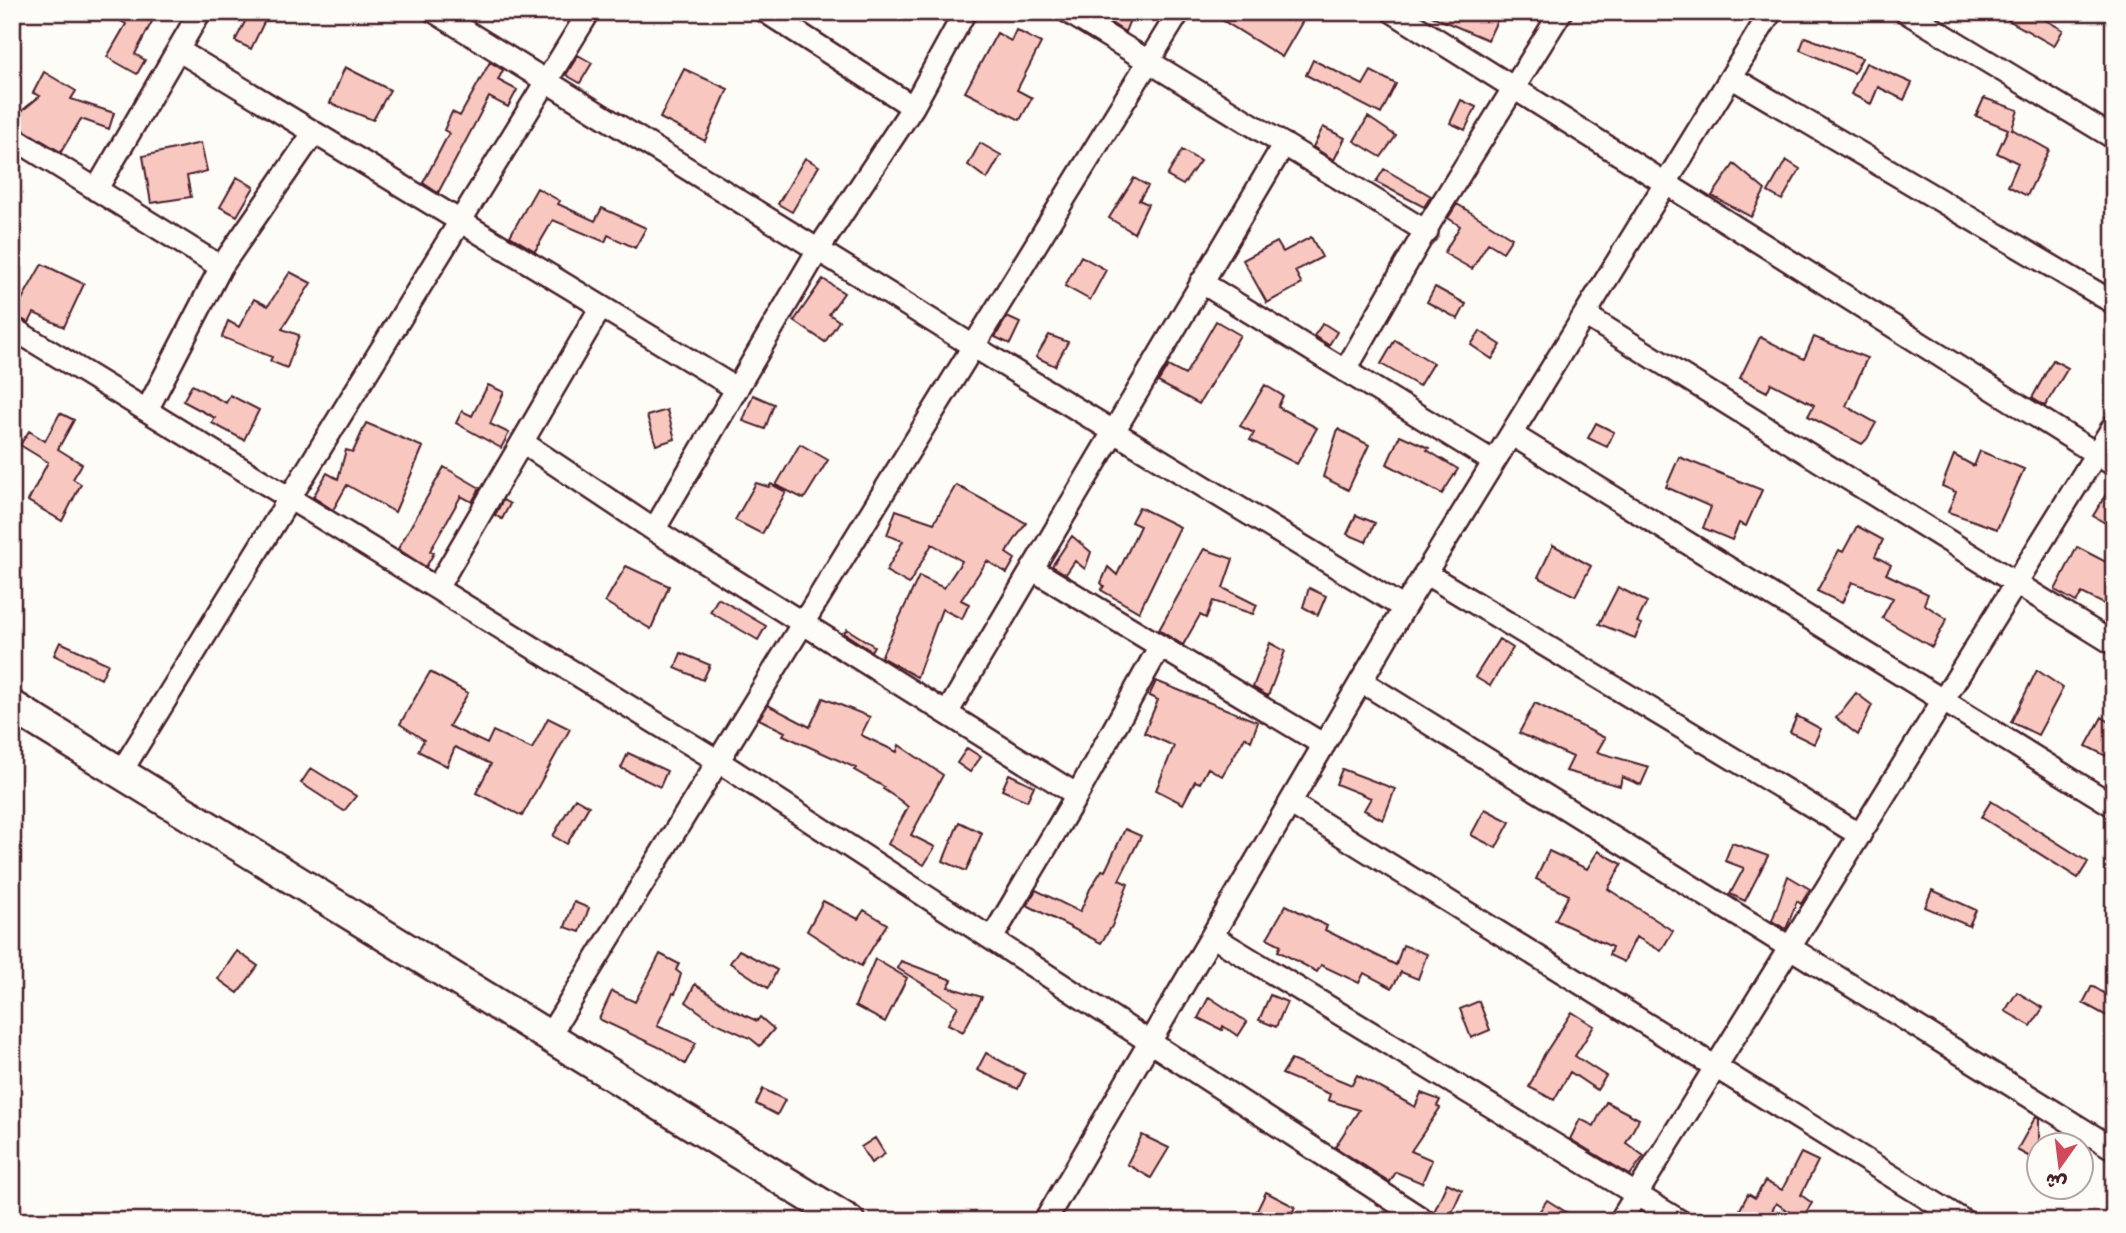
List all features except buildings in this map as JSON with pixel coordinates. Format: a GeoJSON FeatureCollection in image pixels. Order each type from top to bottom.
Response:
{"type":"FeatureCollection","features":[{"type":"Feature","properties":{"kind":"main road"},"geometry":{"type":"LineString","coordinates":[[12,706],[849,1221]]}},
{"type":"Feature","properties":{"kind":"street"},"geometry":{"type":"LineString","coordinates":[[96,190],[200,12]]}},
{"type":"Feature","properties":{"kind":"street"},"geometry":{"type":"LineString","coordinates":[[435,12],[973,346],[1404,608]]}},
{"type":"Feature","properties":{"kind":"street"},"geometry":{"type":"LineString","coordinates":[[121,772],[589,12]]}},
{"type":"Feature","properties":{"kind":"street"},"geometry":{"type":"LineString","coordinates":[[654,530],[818,250],[913,107],[965,12]]}},
{"type":"Feature","properties":{"kind":"street"},"geometry":{"type":"LineString","coordinates":[[1068,12],[1426,231]]}},
{"type":"Feature","properties":{"kind":"street"},"geometry":{"type":"LineString","coordinates":[[549,1036],[1179,12]]}},
{"type":"Feature","properties":{"kind":"street"},"geometry":{"type":"LineString","coordinates":[[1393,12],[2105,459]]}},
{"type":"Feature","properties":{"kind":"street"},"geometry":{"type":"LineString","coordinates":[[1345,371],[1426,231],[1561,12]]}},
{"type":"Feature","properties":{"kind":"street"},"geometry":{"type":"LineString","coordinates":[[1045,1221],[1425,573],[1771,12]]}},
{"type":"Feature","properties":{"kind":"street"},"geometry":{"type":"LineString","coordinates":[[1906,12],[2114,138]]}},
{"type":"Feature","properties":{"kind":"street"},"geometry":{"type":"LineString","coordinates":[[779,16],[913,107]]}},
{"type":"Feature","properties":{"kind":"street"},"geometry":{"type":"LineString","coordinates":[[178,50],[737,389]]}},
{"type":"Feature","properties":{"kind":"street"},"geometry":{"type":"LineString","coordinates":[[1731,78],[2114,303]]}},
{"type":"Feature","properties":{"kind":"street"},"geometry":{"type":"LineString","coordinates":[[147,410],[221,267],[313,134]]}},
{"type":"Feature","properties":{"kind":"street"},"geometry":{"type":"LineString","coordinates":[[12,137],[221,267]]}},
{"type":"Feature","properties":{"kind":"street"},"geometry":{"type":"LineString","coordinates":[[947,713],[1284,144]]}},
{"type":"Feature","properties":{"kind":"street"},"geometry":{"type":"LineString","coordinates":[[1201,282],[1494,462]]}},
{"type":"Feature","properties":{"kind":"street"},"geometry":{"type":"LineString","coordinates":[[437,588],[601,307]]}},
{"type":"Feature","properties":{"kind":"street"},"geometry":{"type":"LineString","coordinates":[[1585,316],[2114,644]]}},
{"type":"Feature","properties":{"kind":"street"},"geometry":{"type":"LineString","coordinates":[[12,328],[718,761],[1425,1221]]}},
{"type":"Feature","properties":{"kind":"street"},"geometry":{"type":"LineString","coordinates":[[1620,1221],[2016,583],[2105,459],[2114,425]]}},
{"type":"Feature","properties":{"kind":"street"},"geometry":{"type":"LineString","coordinates":[[1511,434],[2114,806]]}},
{"type":"Feature","properties":{"kind":"street"},"geometry":{"type":"LineString","coordinates":[[522,442],[654,530],[1077,795]]}},
{"type":"Feature","properties":{"kind":"street"},"geometry":{"type":"LineString","coordinates":[[1032,569],[1324,745]]}},
{"type":"Feature","properties":{"kind":"street"},"geometry":{"type":"LineString","coordinates":[[1425,573],[1860,835]]}},
{"type":"Feature","properties":{"kind":"street"},"geometry":{"type":"LineString","coordinates":[[992,939],[1077,795],[1160,646]]}},
{"type":"Feature","properties":{"kind":"street"},"geometry":{"type":"LineString","coordinates":[[1362,681],[2114,1149]]}},
{"type":"Feature","properties":{"kind":"street"},"geometry":{"type":"LineString","coordinates":[[1290,803],[1964,1221]]}},
{"type":"Feature","properties":{"kind":"street"},"geometry":{"type":"LineString","coordinates":[[1212,936],[1680,1221]]}}]}
